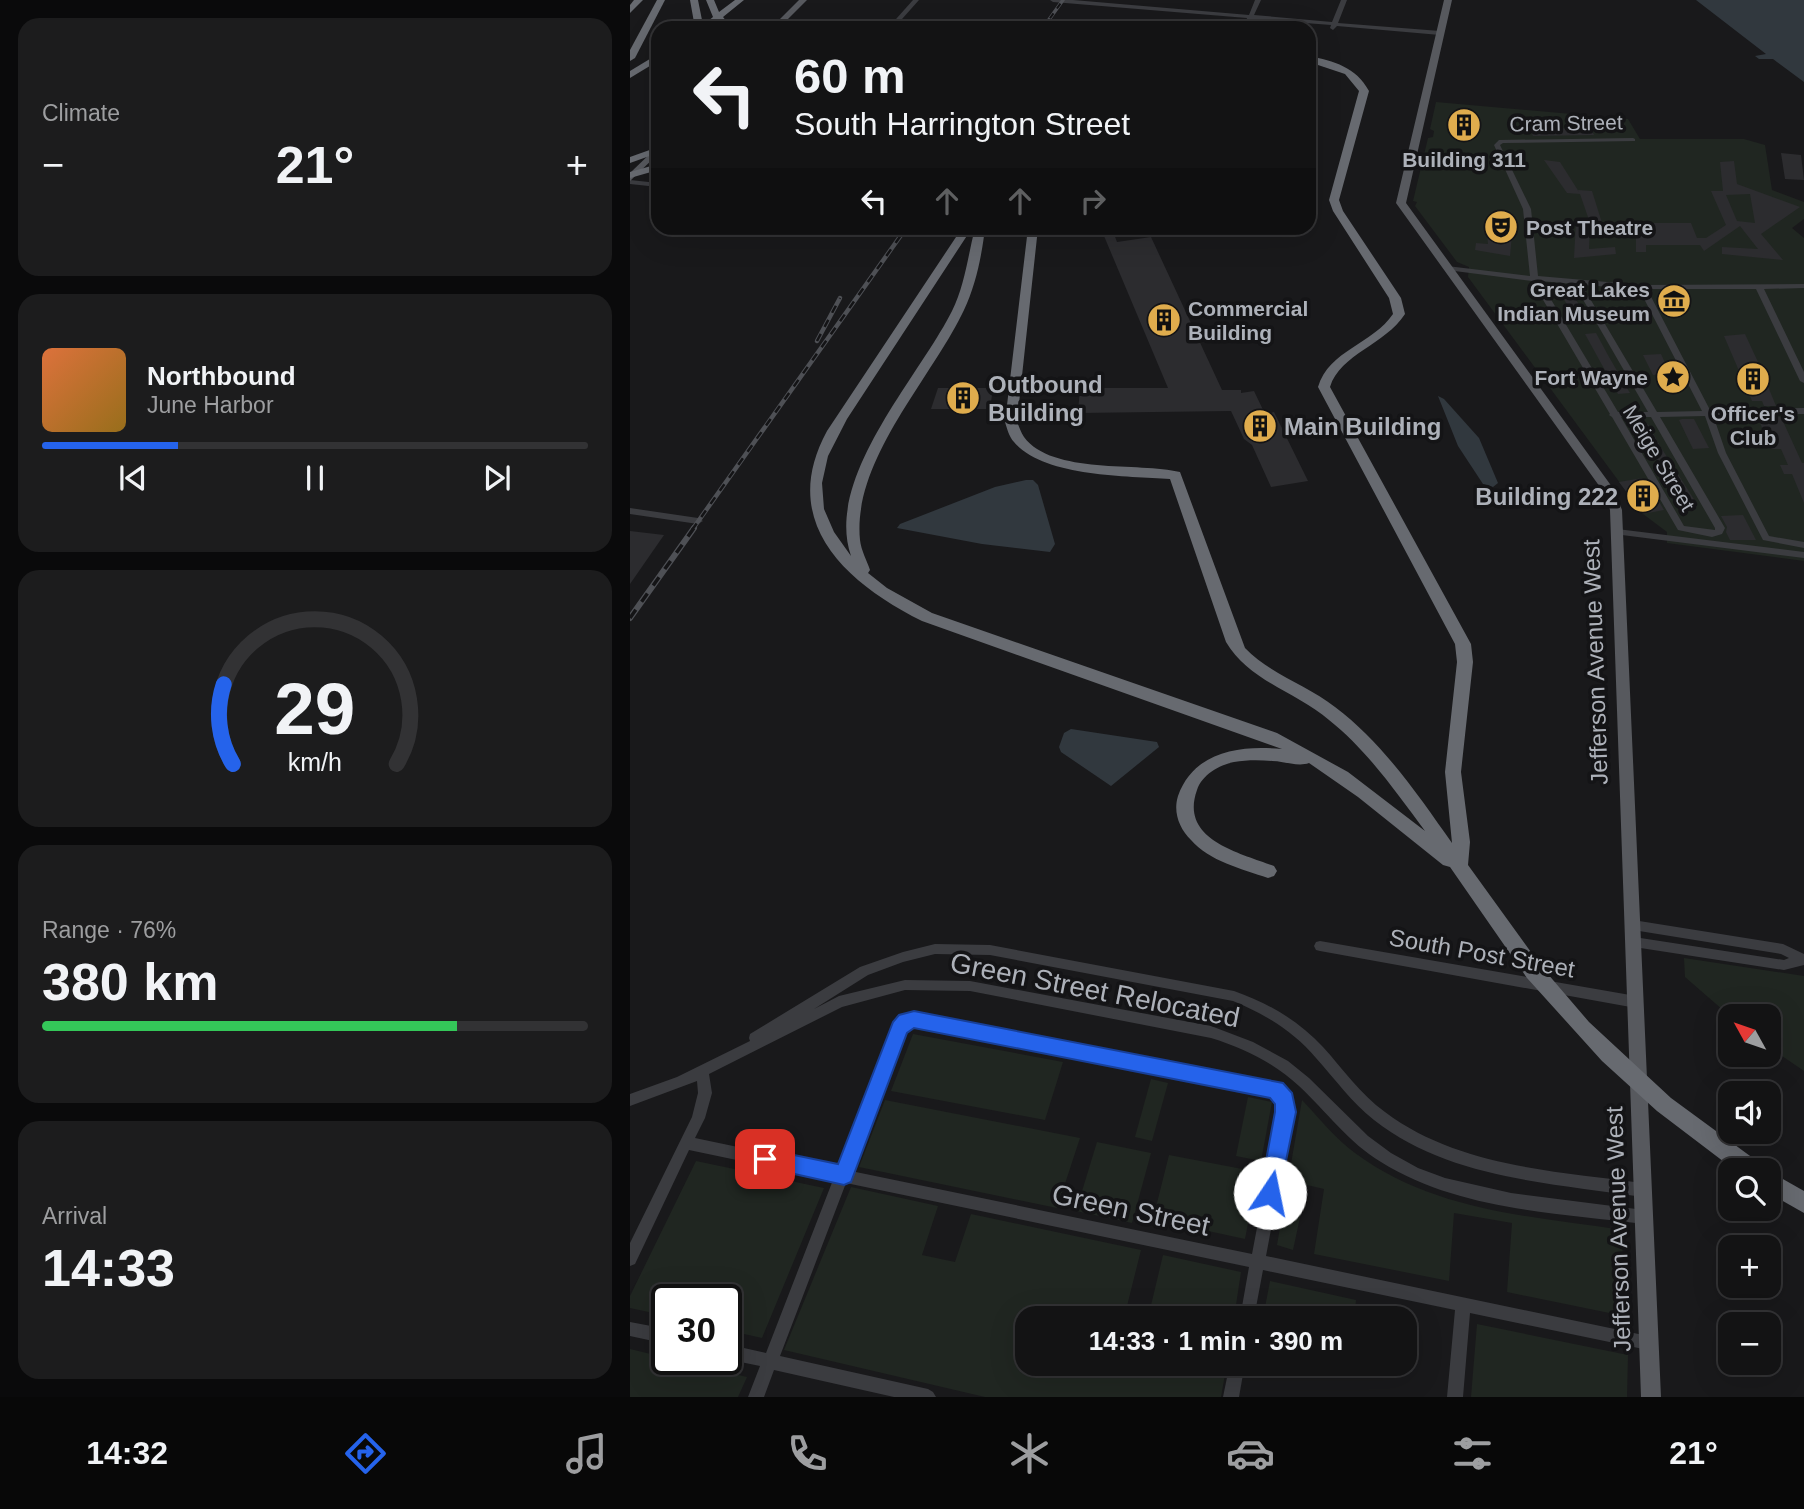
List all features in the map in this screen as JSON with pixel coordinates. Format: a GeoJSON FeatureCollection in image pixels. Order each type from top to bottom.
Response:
{"type":"FeatureCollection","features":[{"type":"Feature","properties":{"kind":"highway"},"geometry":{"type":"LineString","coordinates":[[630,36],[661,0]]}},
{"type":"Feature","properties":{"kind":"highway"},"geometry":{"type":"LineString","coordinates":[[630,58],[661,0]]}},
{"type":"Feature","properties":{"kind":"highway"},"geometry":{"type":"LineString","coordinates":[[694,0],[699,21]]}},
{"type":"Feature","properties":{"kind":"highway"},"geometry":{"type":"LineString","coordinates":[[710,0],[722,21]]}},
{"type":"Feature","properties":{"kind":"highway"},"geometry":{"type":"LineString","coordinates":[[709,21],[740,0]]}},
{"type":"Feature","properties":{"kind":"highway"},"geometry":{"type":"LineString","coordinates":[[1316,61],[1348,72],[1359,80],[1364,91],[1336,187],[1335,200],[1338,211],[1395,298],[1399,311],[1387,331],[1331,370],[1324,387],[1464,649],[1453,772],[1461,842],[1460,868]]}},
{"type":"Feature","properties":{"kind":"highway"},"geometry":{"type":"LineString","coordinates":[[630,75],[651,62]]}},
{"type":"Feature","properties":{"kind":"highway"},"geometry":{"type":"LineString","coordinates":[[630,160],[651,152]]}},
{"type":"Feature","properties":{"kind":"highway"},"geometry":{"type":"LineString","coordinates":[[630,178],[651,170]]}},
{"type":"Feature","properties":{"kind":"highway"},"geometry":{"type":"LineString","coordinates":[[962,235],[840,421],[821,457],[817,471],[816,498],[823,524],[844,557],[873,587],[903,607],[1271,737],[1335,769],[1460,868]]}},
{"type":"Feature","properties":{"kind":"highway"},"geometry":{"type":"LineString","coordinates":[[873,587],[859,565],[850,539],[855,501],[880,439],[958,311],[966,292],[978,235]]}},
{"type":"Feature","properties":{"kind":"highway"},"geometry":{"type":"LineString","coordinates":[[1032,235],[1012,422],[1016,436],[1034,452],[1066,464],[1175,475],[1234,642],[1242,655],[1318,702],[1356,735],[1414,803],[1535,972],[1605,1051],[1671,1109],[1737,1158]]}},
{"type":"Feature","properties":{"kind":"highway"},"geometry":{"type":"LineString","coordinates":[[1268,871],[1217,850],[1195,833],[1184,809],[1191,783],[1211,765],[1243,754],[1283,755],[1335,769]]}},
{"type":"Feature","properties":{"kind":"highway"},"geometry":{"type":"LineString","coordinates":[[1781,1189],[1804,1203]]}},
{"type":"Feature","properties":{"kind":"main road"},"geometry":{"type":"LineString","coordinates":[[782,21],[803,0]]}},
{"type":"Feature","properties":{"kind":"main road","name":"Jefferson Avenue West"},"geometry":{"type":"LineString","coordinates":[[1448,0],[1400,202],[1453,269],[1611,494],[1616,510],[1651,1397]]}},
{"type":"Feature","properties":{"kind":"main road"},"geometry":{"type":"LineString","coordinates":[[630,178],[651,156]]}},
{"type":"Feature","properties":{"kind":"street"},"geometry":{"type":"LineString","coordinates":[[897,21],[916,0]]}},
{"type":"Feature","properties":{"kind":"street"},"geometry":{"type":"LineString","coordinates":[[1052,0],[1274,21]]}},
{"type":"Feature","properties":{"kind":"street"},"geometry":{"type":"LineString","coordinates":[[1167,10],[1173,0]]}},
{"type":"Feature","properties":{"kind":"street"},"geometry":{"type":"LineString","coordinates":[[1250,19],[1258,0]]}},
{"type":"Feature","properties":{"kind":"street"},"geometry":{"type":"LineString","coordinates":[[1334,26],[1344,0]]}},
{"type":"Feature","properties":{"kind":"street"},"geometry":{"type":"LineString","coordinates":[[1316,24],[1440,35]]}},
{"type":"Feature","properties":{"kind":"street","name":"Cram Street"},"geometry":{"type":"LineString","coordinates":[[1499,142],[1633,140]]}},
{"type":"Feature","properties":{"kind":"street","name":"Meige Street"},"geometry":{"type":"LineString","coordinates":[[1499,142],[1497,145],[1527,209],[1534,277],[1681,528],[1712,534],[1719,532],[1720,527],[1651,414]]}},
{"type":"Feature","properties":{"kind":"street"},"geometry":{"type":"LineString","coordinates":[[630,178],[651,183]]}},
{"type":"Feature","properties":{"kind":"street"},"geometry":{"type":"LineString","coordinates":[[1453,269],[1642,287],[1804,286]]}},
{"type":"Feature","properties":{"kind":"street"},"geometry":{"type":"LineString","coordinates":[[1577,282],[1651,414]]}},
{"type":"Feature","properties":{"kind":"street"},"geometry":{"type":"LineString","coordinates":[[1759,286],[1804,381]]}},
{"type":"Feature","properties":{"kind":"street"},"geometry":{"type":"LineString","coordinates":[[1642,287],[1766,538],[1804,545]]}},
{"type":"Feature","properties":{"kind":"street"},"geometry":{"type":"LineString","coordinates":[[1613,415],[1804,411]]}},
{"type":"Feature","properties":{"kind":"street"},"geometry":{"type":"LineString","coordinates":[[630,511],[698,521]]}},
{"type":"Feature","properties":{"kind":"street"},"geometry":{"type":"LineString","coordinates":[[1617,531],[1804,555]]}},
{"type":"Feature","properties":{"kind":"street"},"geometry":{"type":"LineString","coordinates":[[1633,925],[1783,949],[1804,960]]}},
{"type":"Feature","properties":{"kind":"street"},"geometry":{"type":"LineString","coordinates":[[1634,942],[1784,965],[1804,960]]}},
{"type":"Feature","properties":{"kind":"street","name":"South Post Street"},"geometry":{"type":"LineString","coordinates":[[1320,946],[1636,1002]]}},
{"type":"Feature","properties":{"kind":"street","name":"Green Street Relocated"},"geometry":{"type":"LineString","coordinates":[[702,1072],[833,988],[873,968],[935,949],[990,950],[1201,988],[1243,999],[1300,1033],[1369,1108],[1392,1126],[1432,1148],[1481,1164],[1643,1190]]}},
{"type":"Feature","properties":{"kind":"street","name":"Green Street Relocated"},"geometry":{"type":"LineString","coordinates":[[702,1072],[826,1008],[860,995],[905,985],[970,986],[1211,1032],[1234,1039],[1260,1050],[1282,1065],[1303,1081],[1356,1136],[1383,1156],[1421,1176],[1480,1194],[1644,1217]]}},
{"type":"Feature","properties":{"kind":"street"},"geometry":{"type":"LineString","coordinates":[[756,1397],[898,1032],[906,1021],[931,1023],[1265,1086],[1280,1092],[1286,1112],[1249,1306]]}},
{"type":"Feature","properties":{"kind":"street"},"geometry":{"type":"LineString","coordinates":[[630,1100],[702,1072],[705,1084],[703,1104],[630,1259]]}},
{"type":"Feature","properties":{"kind":"street","name":"Green Street"},"geometry":{"type":"LineString","coordinates":[[686,1143],[1648,1343]]}},
{"type":"Feature","properties":{"kind":"street"},"geometry":{"type":"LineString","coordinates":[[1455,1397],[1463,1304]]}},
{"type":"Feature","properties":{"kind":"street"},"geometry":{"type":"LineString","coordinates":[[630,1329],[651,1334]]}},
{"type":"Feature","properties":{"kind":"street"},"geometry":{"type":"LineString","coordinates":[[742,1355],[928,1397]]}},
{"type":"Feature","properties":{"kind":"street"},"geometry":{"type":"LineString","coordinates":[[1231,1397],[1235,1376]]}},
{"type":"Feature","properties":{"kind":"shaded area"},"geometry":{"type":"Polygon","coordinates":[[[1696,0],[1804,0],[1804,82],[1773,59],[1759,59],[1755,56],[1766,54],[1696,0]]]}},
{"type":"Feature","properties":{"kind":"shaded area","name":"Fort Wayne"},"geometry":{"type":"Polygon","coordinates":[[[1436,102],[1628,119],[1640,139],[1744,139],[1765,145],[1772,190],[1804,202],[1804,219],[1792,228],[1804,238],[1804,561],[1667,543],[1667,532],[1643,514],[1468,277],[1469,267],[1457,262],[1415,206],[1417,202],[1413,201],[1428,138],[1433,137],[1434,131],[1430,129],[1436,102]]]}},
{"type":"Feature","properties":{"kind":"shaded area"},"geometry":{"type":"Polygon","coordinates":[[[1438,396],[1444,399],[1479,438],[1498,483],[1493,487],[1483,484],[1458,446],[1438,396]]]}},
{"type":"Feature","properties":{"kind":"shaded area"},"geometry":{"type":"Polygon","coordinates":[[[1033,480],[1038,485],[1055,544],[1050,552],[982,544],[897,528],[900,524],[995,487],[1033,480]]]}},
{"type":"Feature","properties":{"kind":"shaded area"},"geometry":{"type":"Polygon","coordinates":[[[1071,729],[1157,742],[1159,747],[1111,786],[1061,752],[1059,747],[1064,733],[1071,729]]]}},
{"type":"Feature","properties":{"kind":"shaded area"},"geometry":{"type":"Polygon","coordinates":[[[1684,958],[1804,976],[1804,1071],[1782,1056],[1782,1004],[1718,1006],[1685,977],[1684,958]]]}},
{"type":"Feature","properties":{"kind":"shaded area"},"geometry":{"type":"Polygon","coordinates":[[[913,1034],[1063,1062],[1045,1120],[891,1091],[913,1034]]]}},
{"type":"Feature","properties":{"kind":"shaded area"},"geometry":{"type":"Polygon","coordinates":[[[1151,1079],[1168,1083],[1152,1141],[1135,1137],[1151,1079]]]}},
{"type":"Feature","properties":{"kind":"shaded area"},"geometry":{"type":"Polygon","coordinates":[[[1248,1097],[1272,1102],[1261,1161],[1236,1156],[1248,1097]]]}},
{"type":"Feature","properties":{"kind":"shaded area"},"geometry":{"type":"Polygon","coordinates":[[[885,1100],[1080,1138],[1057,1208],[859,1167],[885,1100]]]}},
{"type":"Feature","properties":{"kind":"shaded area"},"geometry":{"type":"Polygon","coordinates":[[[1302,1100],[1355,1153],[1417,1188],[1483,1208],[1622,1230],[1624,1316],[1507,1292],[1512,1223],[1454,1213],[1449,1281],[1314,1254],[1324,1189],[1307,1185],[1293,1250],[1277,1245],[1302,1100]]]}},
{"type":"Feature","properties":{"kind":"shaded area"},"geometry":{"type":"Polygon","coordinates":[[[1097,1142],[1151,1153],[1132,1223],[1076,1211],[1097,1142]]]}},
{"type":"Feature","properties":{"kind":"shaded area"},"geometry":{"type":"Polygon","coordinates":[[[1169,1155],[1258,1172],[1245,1239],[1153,1219],[1169,1155]]]}},
{"type":"Feature","properties":{"kind":"shaded area"},"geometry":{"type":"Polygon","coordinates":[[[696,1161],[824,1188],[762,1338],[742,1334],[742,1284],[651,1284],[651,1313],[630,1308],[630,1296],[696,1161]]]}},
{"type":"Feature","properties":{"kind":"shaded area"},"geometry":{"type":"Polygon","coordinates":[[[851,1187],[938,1206],[922,1255],[955,1262],[971,1214],[1141,1250],[1127,1306],[1015,1306],[1015,1376],[1225,1376],[1221,1397],[985,1397],[784,1350],[851,1187]]]}},
{"type":"Feature","properties":{"kind":"shaded area"},"geometry":{"type":"Polygon","coordinates":[[[1163,1255],[1241,1272],[1236,1306],[1151,1306],[1163,1255]]]}},
{"type":"Feature","properties":{"kind":"shaded area"},"geometry":{"type":"Polygon","coordinates":[[[1270,1281],[1356,1300],[1355,1306],[1265,1306],[1270,1281]]]}},
{"type":"Feature","properties":{"kind":"shaded area"},"geometry":{"type":"Polygon","coordinates":[[[1477,1324],[1628,1355],[1627,1397],[1471,1397],[1477,1324]]]}},
{"type":"Feature","properties":{"kind":"shaded area"},"geometry":{"type":"Polygon","coordinates":[[[630,1349],[651,1354],[651,1375],[747,1377],[738,1397],[630,1397],[630,1349]]]}},
{"type":"Feature","properties":{"kind":"building"},"geometry":{"type":"Polygon","coordinates":[[[1574,121],[1587,121],[1594,135],[1533,136],[1530,129],[1578,128],[1574,121]]]}},
{"type":"Feature","properties":{"kind":"building"},"geometry":{"type":"Polygon","coordinates":[[[1781,153],[1801,155],[1804,180],[1785,179],[1781,153]]]}},
{"type":"Feature","properties":{"kind":"building"},"geometry":{"type":"Polygon","coordinates":[[[1544,160],[1560,162],[1579,192],[1578,190],[1592,191],[1602,223],[1590,224],[1589,249],[1615,247],[1616,254],[1574,258],[1576,221],[1589,220],[1580,194],[1567,193],[1544,160]]]}},
{"type":"Feature","properties":{"kind":"building"},"geometry":{"type":"Polygon","coordinates":[[[1734,161],[1737,184],[1800,207],[1761,234],[1783,260],[1722,254],[1722,247],[1758,249],[1740,226],[1704,251],[1700,245],[1646,245],[1646,252],[1636,252],[1636,237],[1631,223],[1691,223],[1697,238],[1706,238],[1726,225],[1711,191],[1723,191],[1720,162],[1734,161]],[[1750,194],[1726,195],[1737,221],[1755,223],[1750,194]]]}},
{"type":"Feature","properties":{"kind":"building"},"geometry":{"type":"Polygon","coordinates":[[[1486,223],[1513,224],[1510,256],[1475,250],[1476,243],[1488,244],[1486,223]]]}},
{"type":"Feature","properties":{"kind":"building"},"geometry":{"type":"Polygon","coordinates":[[[1114,235],[1117,242],[1151,237],[1222,390],[1241,390],[1241,393],[1254,391],[1265,414],[1274,412],[1308,481],[1271,487],[1252,445],[1244,439],[1231,411],[1078,413],[1080,388],[1168,388],[1104,236],[1114,235]]]}},
{"type":"Feature","properties":{"kind":"building"},"geometry":{"type":"Polygon","coordinates":[[[1571,291],[1587,318],[1575,319],[1560,292],[1571,291]]]}},
{"type":"Feature","properties":{"kind":"building"},"geometry":{"type":"Polygon","coordinates":[[[1596,333],[1630,393],[1618,394],[1585,334],[1596,333]]]}},
{"type":"Feature","properties":{"kind":"building"},"geometry":{"type":"Polygon","coordinates":[[[1745,334],[1776,406],[1764,406],[1762,401],[1752,401],[1724,336],[1745,334]]]}},
{"type":"Feature","properties":{"kind":"building"},"geometry":{"type":"Polygon","coordinates":[[[1661,354],[1670,374],[1653,375],[1643,355],[1661,354]]]}},
{"type":"Feature","properties":{"kind":"building","name":"Outbound Building"},"geometry":{"type":"Polygon","coordinates":[[[938,388],[993,388],[990,409],[931,409],[938,388]]]}},
{"type":"Feature","properties":{"kind":"building"},"geometry":{"type":"Polygon","coordinates":[[[1781,417],[1804,463],[1804,503],[1792,474],[1784,474],[1780,465],[1788,465],[1781,449],[1771,449],[1758,418],[1781,417]]]}},
{"type":"Feature","properties":{"kind":"building"},"geometry":{"type":"Polygon","coordinates":[[[1694,419],[1709,448],[1693,449],[1679,420],[1694,419]]]}},
{"type":"Feature","properties":{"kind":"building"},"geometry":{"type":"Polygon","coordinates":[[[1648,424],[1695,501],[1682,502],[1636,425],[1648,424]]]}},
{"type":"Feature","properties":{"kind":"building","name":"Building 222"},"geometry":{"type":"Polygon","coordinates":[[[1642,478],[1664,510],[1643,514],[1619,482],[1642,478]]]}},
{"type":"Feature","properties":{"kind":"building"},"geometry":{"type":"Polygon","coordinates":[[[1743,515],[1756,540],[1730,540],[1721,516],[1743,515]]]}},
{"type":"Feature","properties":{"kind":"building"},"geometry":{"type":"Polygon","coordinates":[[[630,531],[664,535],[630,584],[630,531]]]}},
{"type":"Feature","properties":{"kind":"railway"},"geometry":{"type":"LineString","coordinates":[[1048,21],[1063,0]]}},
{"type":"Feature","properties":{"kind":"railway"},"geometry":{"type":"LineString","coordinates":[[692,530],[901,235]]}},
{"type":"Feature","properties":{"kind":"railway"},"geometry":{"type":"LineString","coordinates":[[817,341],[840,298]]}},
{"type":"Feature","properties":{"kind":"railway"},"geometry":{"type":"LineString","coordinates":[[630,618],[694,528]]}},
{"type":"Feature","properties":{"kind":"place","name":"Building 311"},"geometry":{"type":"Point","coordinates":[1464,125]}},
{"type":"Feature","properties":{"kind":"place","name":"Post Theatre"},"geometry":{"type":"Point","coordinates":[1501,227]}},
{"type":"Feature","properties":{"kind":"place","name":"Great Lakes Indian Museum"},"geometry":{"type":"Point","coordinates":[1674,301]}},
{"type":"Feature","properties":{"kind":"place","name":"Commercial Building"},"geometry":{"type":"Point","coordinates":[1164,320]}},
{"type":"Feature","properties":{"kind":"place","name":"Fort Wayne"},"geometry":{"type":"Point","coordinates":[1673,377]}},
{"type":"Feature","properties":{"kind":"place","name":"Officer's Club"},"geometry":{"type":"Point","coordinates":[1753,379]}},
{"type":"Feature","properties":{"kind":"place","name":"Outbound Building"},"geometry":{"type":"Point","coordinates":[963,398]}},
{"type":"Feature","properties":{"kind":"place","name":"Main Building"},"geometry":{"type":"Point","coordinates":[1260,426]}},
{"type":"Feature","properties":{"kind":"place","name":"Building 222"},"geometry":{"type":"Point","coordinates":[1643,496]}},
{"type":"Feature","properties":{"kind":"route"},"geometry":{"type":"LineString","coordinates":[[765,1159],[844,1175],[900,1028],[906,1021],[914,1020],[1276,1090],[1284,1100],[1286,1112],[1270,1193]]}}]}
